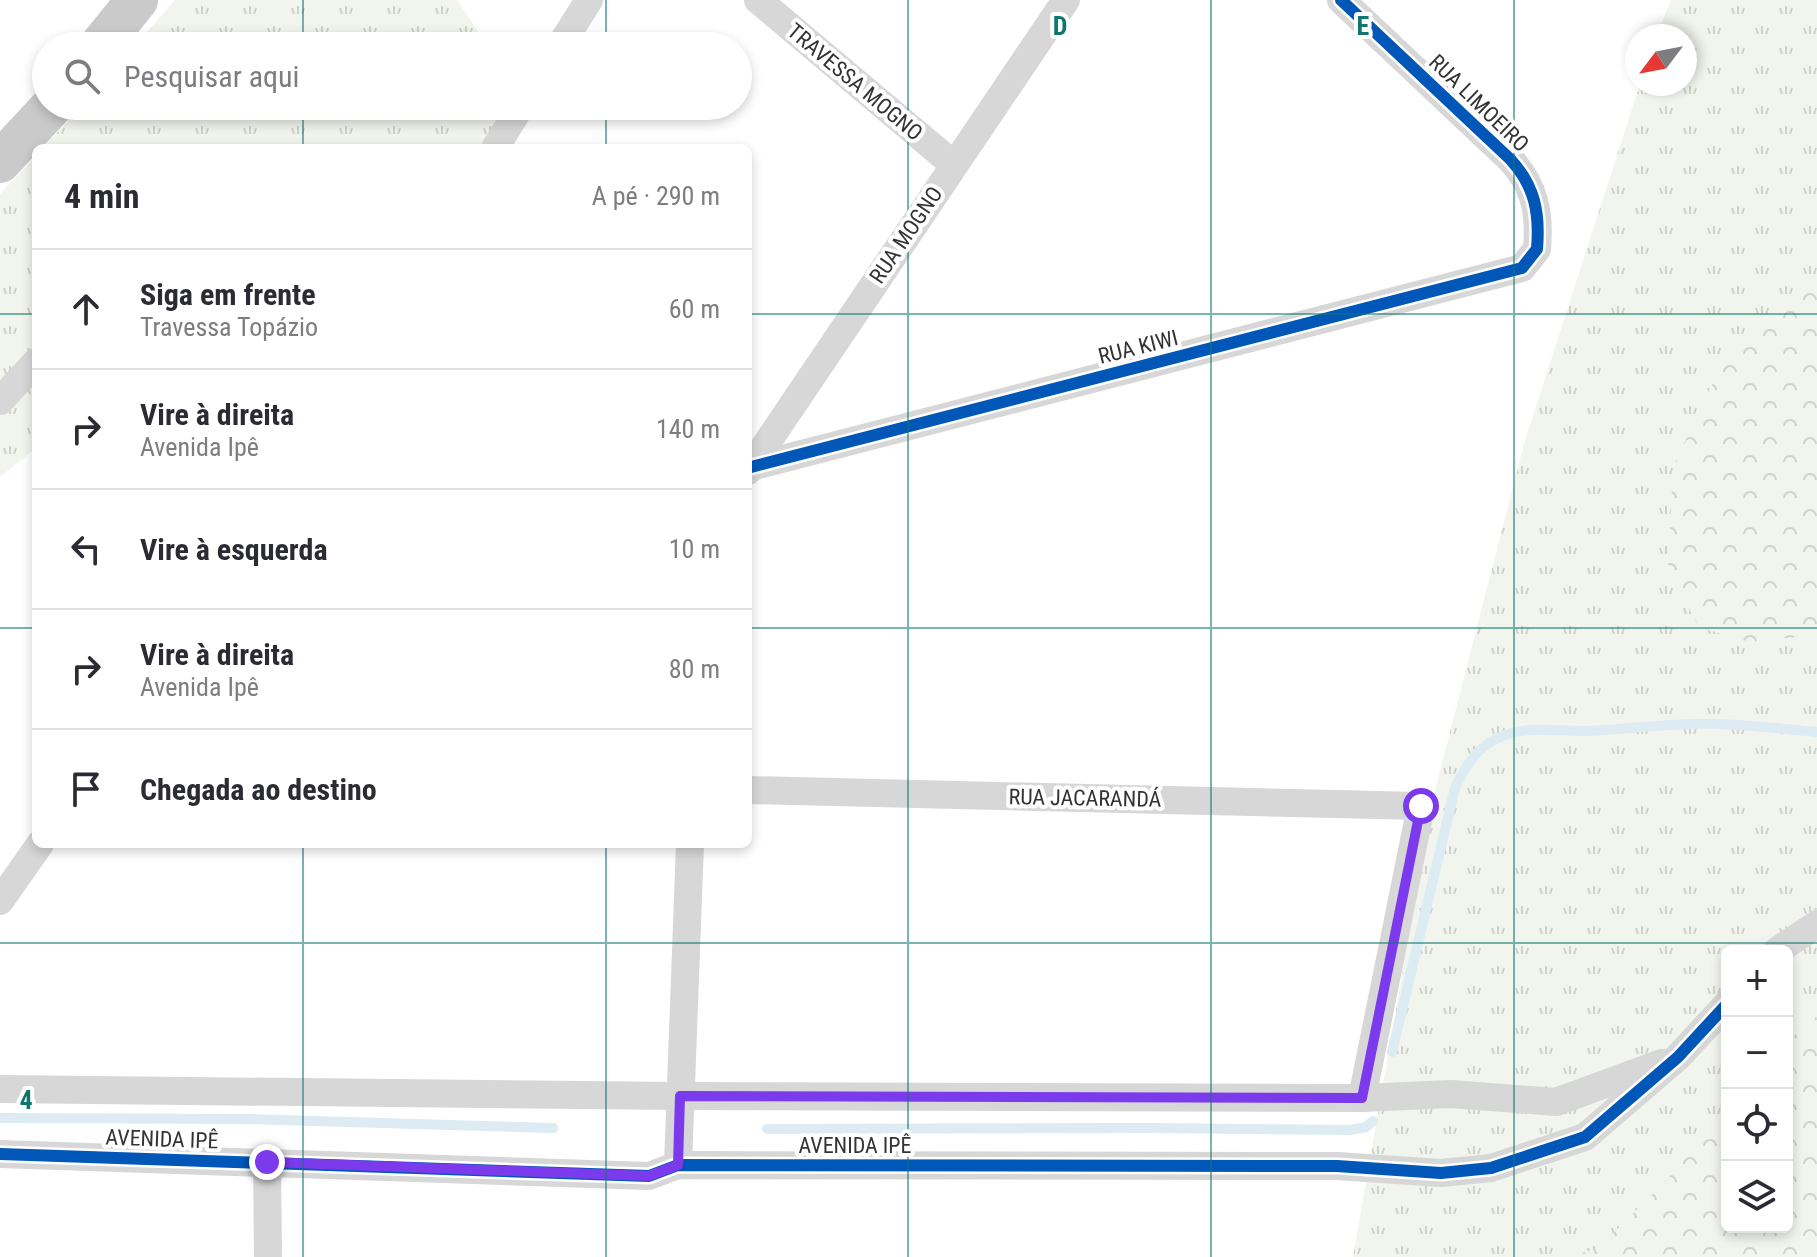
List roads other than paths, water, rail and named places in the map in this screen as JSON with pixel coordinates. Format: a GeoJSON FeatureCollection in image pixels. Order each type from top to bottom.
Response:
{"type":"FeatureCollection","features":[{"type":"Feature","properties":{"kind":"main road"},"geometry":{"type":"LineString","coordinates":[[111,32],[137,0]]}},
{"type":"Feature","properties":{"kind":"main road"},"geometry":{"type":"LineString","coordinates":[[0,162],[39,120]]}},
{"type":"Feature","properties":{"kind":"street"},"geometry":{"type":"LineString","coordinates":[[569,32],[589,0]]}},
{"type":"Feature","properties":{"kind":"street","name":"TRAVESSA MOGNO"},"geometry":{"type":"LineString","coordinates":[[758,0],[953,164]]}},
{"type":"Feature","properties":{"kind":"street","name":"RUA MOGNO"},"geometry":{"type":"LineString","coordinates":[[752,466],[1066,0]]}},
{"type":"Feature","properties":{"kind":"street","name":"RUA LIMOEIRO"},"geometry":{"type":"LineString","coordinates":[[1341,0],[1520,169],[1537,201],[1537,249],[1531,259]]}},
{"type":"Feature","properties":{"kind":"street"},"geometry":{"type":"LineString","coordinates":[[497,144],[512,120]]}},
{"type":"Feature","properties":{"kind":"street","name":"RUA KIWI"},"geometry":{"type":"LineString","coordinates":[[752,468],[1509,272],[1522,268],[1531,259]]}},
{"type":"Feature","properties":{"kind":"street"},"geometry":{"type":"LineString","coordinates":[[0,401],[32,366]]}},
{"type":"Feature","properties":{"kind":"street","name":"RUA JACARANDÁ"},"geometry":{"type":"LineString","coordinates":[[752,790],[1421,806],[1362,1098]]}},
{"type":"Feature","properties":{"kind":"street"},"geometry":{"type":"LineString","coordinates":[[0,901],[37,848]]}},
{"type":"Feature","properties":{"kind":"street"},"geometry":{"type":"LineString","coordinates":[[678,1165],[690,848]]}},
{"type":"Feature","properties":{"kind":"street"},"geometry":{"type":"LineString","coordinates":[[1786,945],[1817,924]]}},
{"type":"Feature","properties":{"kind":"street","name":"AVENIDA IPÊ"},"geometry":{"type":"LineString","coordinates":[[0,1154],[649,1176],[678,1165],[1337,1166],[1441,1173],[1491,1168],[1585,1137],[1678,1057],[1721,1010]]}},
{"type":"Feature","properties":{"kind":"street"},"geometry":{"type":"LineString","coordinates":[[0,1089],[680,1096],[1362,1098],[1451,1094],[1556,1102],[1678,1057]]}},
{"type":"Feature","properties":{"kind":"street"},"geometry":{"type":"LineString","coordinates":[[1556,1102],[1585,1137]]}},
{"type":"Feature","properties":{"kind":"street"},"geometry":{"type":"LineString","coordinates":[[267,1162],[268,1257]]}},
{"type":"Feature","properties":{"kind":"waterway"},"geometry":{"type":"LineString","coordinates":[[1392,1052],[1455,788],[1467,766],[1483,747],[1509,734],[1532,730],[1589,731],[1703,724],[1817,732]]}},
{"type":"Feature","properties":{"kind":"waterway"},"geometry":{"type":"LineString","coordinates":[[0,1118],[249,1119],[553,1128]]}},
{"type":"Feature","properties":{"kind":"waterway"},"geometry":{"type":"LineString","coordinates":[[767,1129],[1350,1130],[1366,1127],[1373,1121]]}}]}
